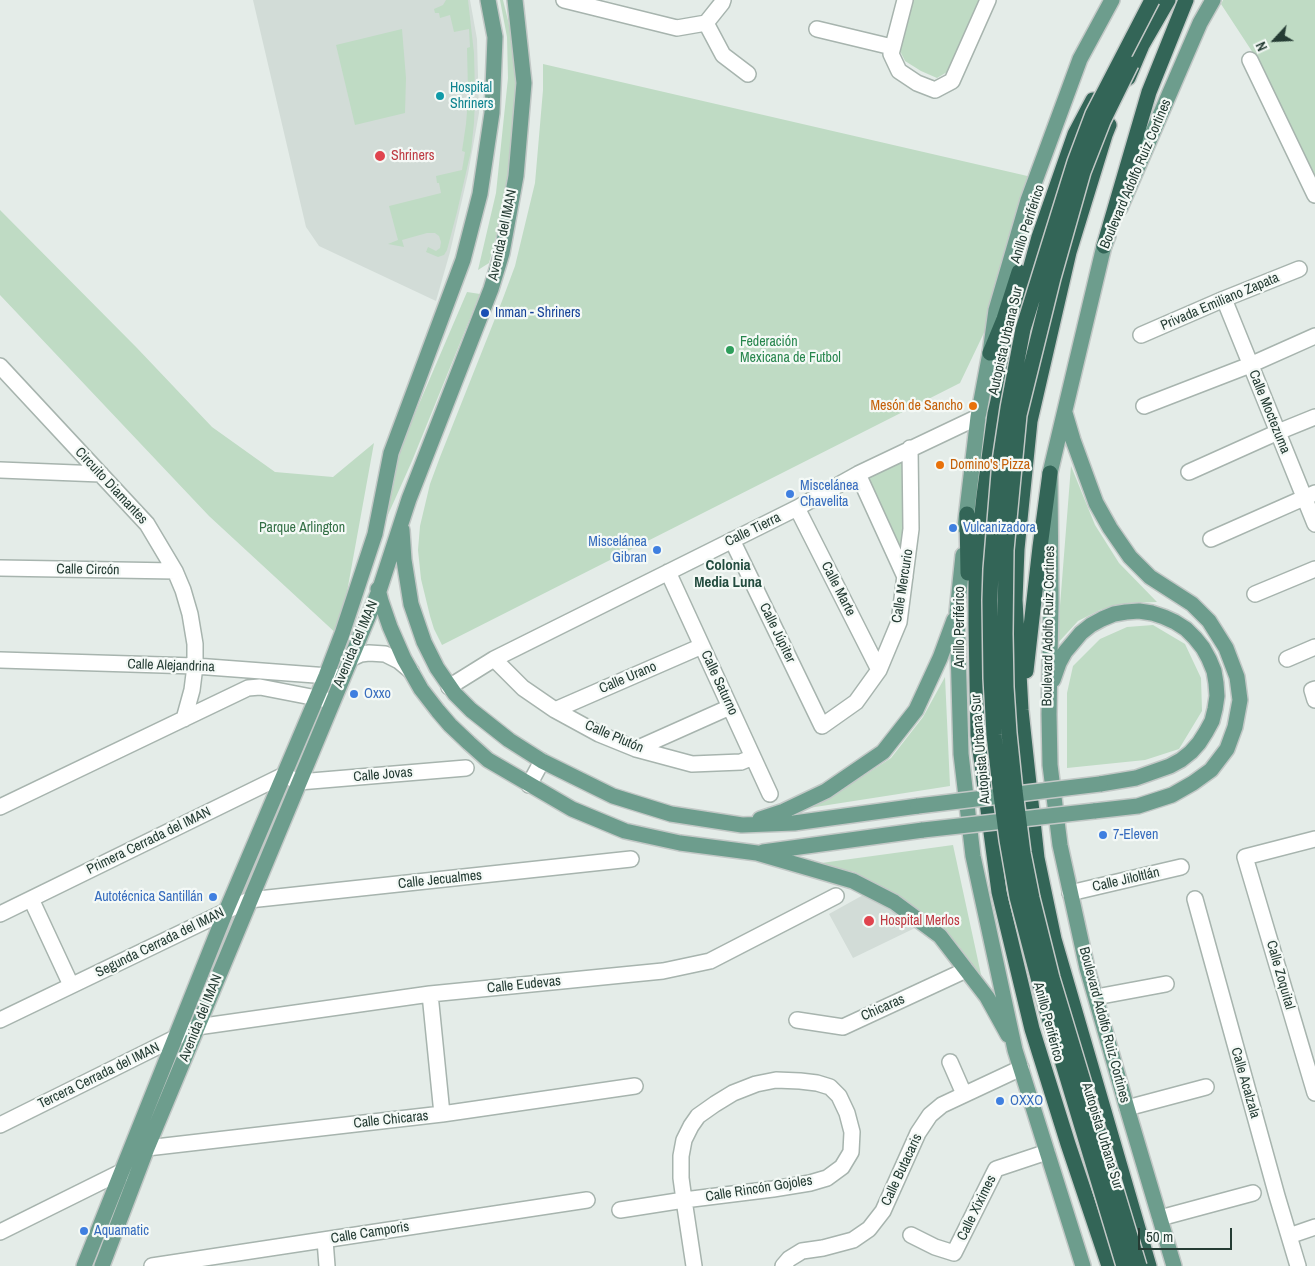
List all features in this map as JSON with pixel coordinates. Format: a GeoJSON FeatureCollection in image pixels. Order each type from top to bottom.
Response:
{"type":"FeatureCollection","features":[{"type":"Feature","properties":{"kind":"highway","name":"Anillo Periférico"},"geometry":{"type":"LineString","coordinates":[[1109,1266],[1068,1144],[1029,1018],[999,892],[978,735],[976,582],[978,549],[995,414],[1019,310],[1034,256],[1075,134],[1146,0]]}},
{"type":"Feature","properties":{"kind":"highway","name":"Autopista Urbana Sur"},"geometry":{"type":"LineString","coordinates":[[1124,1266],[1045,1004],[1017,897],[1007,840],[994,735],[990,600],[1000,461],[1023,329],[1076,162],[1094,114],[1152,0]]}},
{"type":"Feature","properties":{"kind":"highway","name":"Autopista Urbana Sur"},"geometry":{"type":"LineString","coordinates":[[1139,1266],[1052,978],[1030,889],[1023,853],[1009,733],[1006,687],[1005,600],[1006,550],[1019,414],[1053,278],[1083,172],[1103,121],[1163,0]]}},
{"type":"Feature","properties":{"kind":"highway","name":"Anillo Periférico"},"geometry":{"type":"LineString","coordinates":[[1149,1266],[1054,939],[1037,858],[1021,710],[1015,600],[1017,548],[1030,421],[1069,252],[1105,135],[1142,45],[1168,0]]}},
{"type":"Feature","properties":{"kind":"highway"},"geometry":{"type":"LineString","coordinates":[[1104,246],[1150,92],[1186,0]]}},
{"type":"Feature","properties":{"kind":"highway"},"geometry":{"type":"LineString","coordinates":[[990,353],[1004,319],[1025,256],[1075,134]]}},
{"type":"Feature","properties":{"kind":"highway"},"geometry":{"type":"LineString","coordinates":[[1021,710],[1050,473]]}},
{"type":"Feature","properties":{"kind":"highway"},"geometry":{"type":"LineString","coordinates":[[967,514],[969,669],[978,735]]}},
{"type":"Feature","properties":{"kind":"main road","name":"Avenida del IMAN"},"geometry":{"type":"LineString","coordinates":[[102,1266],[137,1177],[140,1146],[175,1038],[342,634],[375,534],[391,453],[463,260],[480,194],[492,113],[495,37],[488,0]]}},
{"type":"Feature","properties":{"kind":"main road","name":"Avenida del IMAN"},"geometry":{"type":"LineString","coordinates":[[84,1266],[121,1172],[140,1146],[197,1027],[379,591],[402,518],[491,289],[502,253],[516,176],[524,83],[516,0]]}},
{"type":"Feature","properties":{"kind":"main road"},"geometry":{"type":"LineString","coordinates":[[1083,1266],[1016,1050],[973,856],[961,754],[957,612],[978,417],[996,310],[1028,200],[1080,59],[1112,0]]}},
{"type":"Feature","properties":{"kind":"main road","name":"Boulevard Adolfo Ruiz Cortines"},"geometry":{"type":"LineString","coordinates":[[1174,1266],[1087,968],[1060,845],[1050,765],[1048,714],[1050,473],[1104,246],[1200,23],[1213,0]]}},
{"type":"Feature","properties":{"kind":"main road"},"geometry":{"type":"LineString","coordinates":[[757,853],[923,830],[1138,806],[1172,795],[1193,783],[1211,770],[1227,749],[1235,727],[1240,700],[1237,676],[1226,648],[1210,621],[1192,604],[1150,577],[1130,557],[1110,528],[1096,503],[1064,411]]}},
{"type":"Feature","properties":{"kind":"main road"},"geometry":{"type":"LineString","coordinates":[[402,518],[404,560],[415,619],[432,660],[449,687],[480,718],[509,740],[542,760],[613,796],[671,814],[742,825],[794,822],[1136,778],[1170,766],[1186,756],[1199,743],[1212,721],[1215,709],[1217,696],[1214,671],[1203,648],[1186,629],[1175,622],[1164,616],[1139,611],[1114,614],[1102,618],[1081,632],[1065,652],[1054,675],[1048,714]]}},
{"type":"Feature","properties":{"kind":"main road"},"geometry":{"type":"LineString","coordinates":[[375,534],[375,560],[379,591],[390,627],[411,672],[430,701],[459,734],[488,760],[572,809],[625,831],[680,843],[757,853],[853,881],[894,902],[940,936],[987,997],[1016,1050]]}},
{"type":"Feature","properties":{"kind":"main road"},"geometry":{"type":"LineString","coordinates":[[742,825],[784,811],[826,790],[883,752],[916,710],[940,658],[957,612]]}},
{"type":"Feature","properties":{"kind":"street"},"geometry":{"type":"LineString","coordinates":[[564,0],[677,28],[706,23],[723,0]]}},
{"type":"Feature","properties":{"kind":"street"},"geometry":{"type":"LineString","coordinates":[[904,0],[891,54],[899,71],[917,83],[935,90],[952,81],[988,0]]}},
{"type":"Feature","properties":{"kind":"street"},"geometry":{"type":"LineString","coordinates":[[706,23],[723,55],[748,74]]}},
{"type":"Feature","properties":{"kind":"street"},"geometry":{"type":"LineString","coordinates":[[817,29],[892,47]]}},
{"type":"Feature","properties":{"kind":"street"},"geometry":{"type":"LineString","coordinates":[[1250,60],[1315,195]]}},
{"type":"Feature","properties":{"kind":"street","name":"Privada Emiliano Zapata"},"geometry":{"type":"LineString","coordinates":[[1141,335],[1299,269]]}},
{"type":"Feature","properties":{"kind":"street","name":"Calle Moctezuma"},"geometry":{"type":"LineString","coordinates":[[1224,299],[1278,432],[1310,495],[1315,524]]}},
{"type":"Feature","properties":{"kind":"street"},"geometry":{"type":"LineString","coordinates":[[1144,406],[1250,365],[1315,336]]}},
{"type":"Feature","properties":{"kind":"street","name":"Circuito Diamantes"},"geometry":{"type":"LineString","coordinates":[[0,366],[147,524],[175,571],[190,614],[195,644],[192,690],[184,719]]}},
{"type":"Feature","properties":{"kind":"street","name":"Calle Tierra"},"geometry":{"type":"LineString","coordinates":[[449,687],[494,659],[798,508],[858,474],[910,448],[978,417]]}},
{"type":"Feature","properties":{"kind":"street"},"geometry":{"type":"LineString","coordinates":[[1189,472],[1315,417]]}},
{"type":"Feature","properties":{"kind":"street","name":"Calle Mercurio"},"geometry":{"type":"LineString","coordinates":[[822,726],[856,702],[879,670],[899,622],[911,529],[910,448]]}},
{"type":"Feature","properties":{"kind":"street"},"geometry":{"type":"LineString","coordinates":[[0,470],[101,474]]}},
{"type":"Feature","properties":{"kind":"street"},"geometry":{"type":"LineString","coordinates":[[858,474],[905,577]]}},
{"type":"Feature","properties":{"kind":"street"},"geometry":{"type":"LineString","coordinates":[[1211,539],[1310,495]]}},
{"type":"Feature","properties":{"kind":"street","name":"Calle Marte"},"geometry":{"type":"LineString","coordinates":[[798,508],[879,670]]}},
{"type":"Feature","properties":{"kind":"street","name":"Calle Júpiter"},"geometry":{"type":"LineString","coordinates":[[732,540],[822,726]]}},
{"type":"Feature","properties":{"kind":"street","name":"Calle Circón"},"geometry":{"type":"LineString","coordinates":[[0,568],[175,571]]}},
{"type":"Feature","properties":{"kind":"street"},"geometry":{"type":"LineString","coordinates":[[1255,594],[1315,569]]}},
{"type":"Feature","properties":{"kind":"street","name":"Calle Saturno"},"geometry":{"type":"LineString","coordinates":[[668,572],[770,794]]}},
{"type":"Feature","properties":{"kind":"street","name":"Calle Urano"},"geometry":{"type":"LineString","coordinates":[[555,710],[702,646]]}},
{"type":"Feature","properties":{"kind":"street"},"geometry":{"type":"LineString","coordinates":[[1287,660],[1315,647]]}},
{"type":"Feature","properties":{"kind":"street"},"geometry":{"type":"LineString","coordinates":[[350,659],[361,654],[385,654],[400,661],[411,672]]}},
{"type":"Feature","properties":{"kind":"street","name":"Calle Plutón"},"geometry":{"type":"LineString","coordinates":[[494,659],[523,688],[555,710],[599,734],[636,749],[692,764],[741,762],[753,757]]}},
{"type":"Feature","properties":{"kind":"street","name":"Calle Alejandrina"},"geometry":{"type":"LineString","coordinates":[[0,660],[195,666],[342,677]]}},
{"type":"Feature","properties":{"kind":"street"},"geometry":{"type":"LineString","coordinates":[[260,687],[261,671]]}},
{"type":"Feature","properties":{"kind":"street"},"geometry":{"type":"LineString","coordinates":[[0,807],[248,688],[260,687],[332,701]]}},
{"type":"Feature","properties":{"kind":"street"},"geometry":{"type":"LineString","coordinates":[[636,749],[730,707]]}},
{"type":"Feature","properties":{"kind":"street"},"geometry":{"type":"LineString","coordinates":[[529,784],[542,760]]}},
{"type":"Feature","properties":{"kind":"street","name":"Calle Jovas"},"geometry":{"type":"LineString","coordinates":[[299,782],[466,768]]}},
{"type":"Feature","properties":{"kind":"street"},"geometry":{"type":"LineString","coordinates":[[284,776],[299,782]]}},
{"type":"Feature","properties":{"kind":"street","name":"Primera Cerrada del IMAN"},"geometry":{"type":"LineString","coordinates":[[0,914],[284,776]]}},
{"type":"Feature","properties":{"kind":"street","name":"Calle Zoquital"},"geometry":{"type":"LineString","coordinates":[[1315,838],[1245,857],[1315,1094]]}},
{"type":"Feature","properties":{"kind":"street","name":"Calle Jecualmes"},"geometry":{"type":"LineString","coordinates":[[249,900],[631,859]]}},
{"type":"Feature","properties":{"kind":"street","name":"Calle Jiloltlán"},"geometry":{"type":"LineString","coordinates":[[1070,893],[1181,867]]}},
{"type":"Feature","properties":{"kind":"street","name":"Calle Eudevas"},"geometry":{"type":"LineString","coordinates":[[197,1027],[430,994],[663,970],[710,961],[836,896]]}},
{"type":"Feature","properties":{"kind":"street"},"geometry":{"type":"LineString","coordinates":[[30,899],[71,985]]}},
{"type":"Feature","properties":{"kind":"street","name":"Calle Acalzala"},"geometry":{"type":"LineString","coordinates":[[1195,899],[1288,1236],[1298,1266]]}},
{"type":"Feature","properties":{"kind":"street","name":"Segunda Cerrada del IMAN"},"geometry":{"type":"LineString","coordinates":[[0,1020],[249,900]]}},
{"type":"Feature","properties":{"kind":"street","name":"Chicaras"},"geometry":{"type":"LineString","coordinates":[[797,1020],[843,1026],[966,970]]}},
{"type":"Feature","properties":{"kind":"street"},"geometry":{"type":"LineString","coordinates":[[1096,997],[1166,984]]}},
{"type":"Feature","properties":{"kind":"street"},"geometry":{"type":"LineString","coordinates":[[430,994],[442,1114]]}},
{"type":"Feature","properties":{"kind":"street","name":"Tercera Cerrada del IMAN"},"geometry":{"type":"LineString","coordinates":[[0,1125],[197,1027]]}},
{"type":"Feature","properties":{"kind":"street"},"geometry":{"type":"LineString","coordinates":[[950,1062],[964,1094]]}},
{"type":"Feature","properties":{"kind":"street","name":"Calle Butacaris"},"geometry":{"type":"LineString","coordinates":[[783,1266],[789,1259],[802,1251],[853,1240],[870,1229],[883,1211],[918,1133],[930,1115],[942,1105],[1021,1068]]}},
{"type":"Feature","properties":{"kind":"street","name":"Calle Rincón Gojoles"},"geometry":{"type":"LineString","coordinates":[[684,1200],[773,1189],[810,1183],[827,1178],[842,1167],[851,1152],[852,1132],[848,1113],[839,1096],[830,1087],[817,1083],[776,1080],[756,1084],[733,1093],[698,1116],[684,1140],[681,1156],[681,1178],[684,1200],[694,1266]]}},
{"type":"Feature","properties":{"kind":"street","name":"Calle Chicaras"},"geometry":{"type":"LineString","coordinates":[[140,1146],[442,1114],[635,1086]]}},
{"type":"Feature","properties":{"kind":"street"},"geometry":{"type":"LineString","coordinates":[[1127,1108],[1206,1087]]}},
{"type":"Feature","properties":{"kind":"street","name":"Calle Xiximes"},"geometry":{"type":"LineString","coordinates":[[911,1235],[954,1253],[996,1169],[1047,1152]]}},
{"type":"Feature","properties":{"kind":"street"},"geometry":{"type":"LineString","coordinates":[[0,1232],[121,1172],[137,1177]]}},
{"type":"Feature","properties":{"kind":"street"},"geometry":{"type":"LineString","coordinates":[[1160,1218],[1253,1193]]}},
{"type":"Feature","properties":{"kind":"street","name":"Calle Camporis"},"geometry":{"type":"LineString","coordinates":[[152,1266],[588,1200]]}},
{"type":"Feature","properties":{"kind":"street"},"geometry":{"type":"LineString","coordinates":[[620,1210],[684,1200]]}},
{"type":"Feature","properties":{"kind":"street"},"geometry":{"type":"LineString","coordinates":[[1288,1236],[1315,1227]]}},
{"type":"Feature","properties":{"kind":"street"},"geometry":{"type":"LineString","coordinates":[[325,1240],[327,1266]]}},
{"type":"Feature","properties":{"kind":"shaded area","name":"Shriners"},"geometry":{"type":"Polygon","coordinates":[[[253,0],[470,0],[477,39],[479,113],[468,174],[450,252],[436,301],[319,246],[306,227],[253,0]]]}},
{"type":"Feature","properties":{"kind":"shaded area","name":"Hospital Merlos"},"geometry":{"type":"Polygon","coordinates":[[[865,894],[893,911],[915,928],[853,958],[829,914],[865,894]]]}},
{"type":"Feature","properties":{"kind":"green space"},"geometry":{"type":"Polygon","coordinates":[[[446,0],[468,0],[474,53],[475,93],[468,92],[467,48],[470,47],[469,29],[454,32],[450,15],[440,18],[439,13],[435,13],[434,9],[443,5],[446,0]]]}},
{"type":"Feature","properties":{"kind":"green space"},"geometry":{"type":"Polygon","coordinates":[[[500,0],[503,0],[517,57],[513,140],[505,202],[489,263],[478,270],[496,193],[508,78],[507,37],[500,0]]]}},
{"type":"Feature","properties":{"kind":"green space"},"geometry":{"type":"Polygon","coordinates":[[[909,0],[983,0],[952,69],[937,78],[905,61],[897,45],[909,0]]]}},
{"type":"Feature","properties":{"kind":"green space"},"geometry":{"type":"Polygon","coordinates":[[[1223,0],[1315,0],[1315,178],[1257,59],[1221,4],[1223,0]]]}},
{"type":"Feature","properties":{"kind":"green space"},"geometry":{"type":"Polygon","coordinates":[[[402,29],[406,78],[405,113],[355,125],[336,45],[402,29]]]}},
{"type":"Feature","properties":{"kind":"green space","name":"Federación Mexicana de Futbol"},"geometry":{"type":"Polygon","coordinates":[[[543,64],[1036,178],[992,316],[960,383],[442,645],[434,629],[421,579],[418,550],[420,526],[430,484],[515,266],[535,183],[543,90],[543,64]]]}},
{"type":"Feature","properties":{"kind":"green space"},"geometry":{"type":"Polygon","coordinates":[[[468,99],[475,99],[471,151],[447,250],[444,255],[438,257],[426,252],[428,247],[436,251],[440,248],[439,236],[435,233],[427,233],[402,240],[404,247],[388,244],[398,240],[389,206],[441,193],[436,176],[462,170],[465,152],[462,151],[468,99]]]}},
{"type":"Feature","properties":{"kind":"green space","name":"Parque Arlington"},"geometry":{"type":"Polygon","coordinates":[[[0,210],[137,348],[212,427],[275,472],[333,477],[374,443],[339,636],[209,516],[0,295],[0,210]]]}},
{"type":"Feature","properties":{"kind":"green space"},"geometry":{"type":"Polygon","coordinates":[[[467,292],[480,294],[412,461],[383,526],[395,460],[467,292]]]}},
{"type":"Feature","properties":{"kind":"green space"},"geometry":{"type":"Polygon","coordinates":[[[910,448],[905,577],[858,474],[910,448]]]}},
{"type":"Feature","properties":{"kind":"green space"},"geometry":{"type":"Polygon","coordinates":[[[1071,466],[1095,525],[1119,563],[1157,602],[1127,603],[1100,610],[1078,621],[1057,644],[1071,466]]]}},
{"type":"Feature","properties":{"kind":"green space"},"geometry":{"type":"Polygon","coordinates":[[[1153,625],[1185,644],[1201,678],[1202,711],[1179,749],[1145,760],[1067,768],[1067,693],[1073,666],[1100,639],[1127,627],[1153,625]]]}},
{"type":"Feature","properties":{"kind":"green space"},"geometry":{"type":"Polygon","coordinates":[[[945,677],[950,786],[796,810],[857,780],[891,758],[923,717],[945,677]]]}},
{"type":"Feature","properties":{"kind":"green space"},"geometry":{"type":"Polygon","coordinates":[[[953,845],[982,979],[959,946],[934,921],[855,872],[814,864],[953,845]]]}},
{"type":"Feature","properties":{"kind":"place","name":"Hospital Shriners"},"geometry":{"type":"Point","coordinates":[440,96]}},
{"type":"Feature","properties":{"kind":"place","name":"Shriners"},"geometry":{"type":"Point","coordinates":[380,156]}},
{"type":"Feature","properties":{"kind":"place","name":"Inman - Shriners"},"geometry":{"type":"Point","coordinates":[485,313]}},
{"type":"Feature","properties":{"kind":"place","name":"Federación Mexicana de Futbol"},"geometry":{"type":"Point","coordinates":[730,350]}},
{"type":"Feature","properties":{"kind":"place","name":"Mesón de Sancho"},"geometry":{"type":"Point","coordinates":[973,406]}},
{"type":"Feature","properties":{"kind":"place","name":"Domino's Pizza"},"geometry":{"type":"Point","coordinates":[940,465]}},
{"type":"Feature","properties":{"kind":"place","name":"Miscelánea Chavelita"},"geometry":{"type":"Point","coordinates":[790,494]}},
{"type":"Feature","properties":{"kind":"place","name":"Vulcanizadora"},"geometry":{"type":"Point","coordinates":[953,528]}},
{"type":"Feature","properties":{"kind":"place","name":"Miscelánea Gibran"},"geometry":{"type":"Point","coordinates":[657,550]}},
{"type":"Feature","properties":{"kind":"place","name":"Oxxo"},"geometry":{"type":"Point","coordinates":[354,694]}},
{"type":"Feature","properties":{"kind":"place","name":"7-Eleven"},"geometry":{"type":"Point","coordinates":[1103,835]}},
{"type":"Feature","properties":{"kind":"place","name":"Autotécnica Santillán"},"geometry":{"type":"Point","coordinates":[213,897]}},
{"type":"Feature","properties":{"kind":"place","name":"Hospital Merlos"},"geometry":{"type":"Point","coordinates":[869,921]}},
{"type":"Feature","properties":{"kind":"place","name":"OXXO"},"geometry":{"type":"Point","coordinates":[1000,1101]}},
{"type":"Feature","properties":{"kind":"place","name":"Aquamatic"},"geometry":{"type":"Point","coordinates":[84,1231]}},
{"type":"Feature","properties":{"kind":"district","name":"Colonia Media Luna"},"geometry":{"type":"Point","coordinates":[728,574]}}]}
